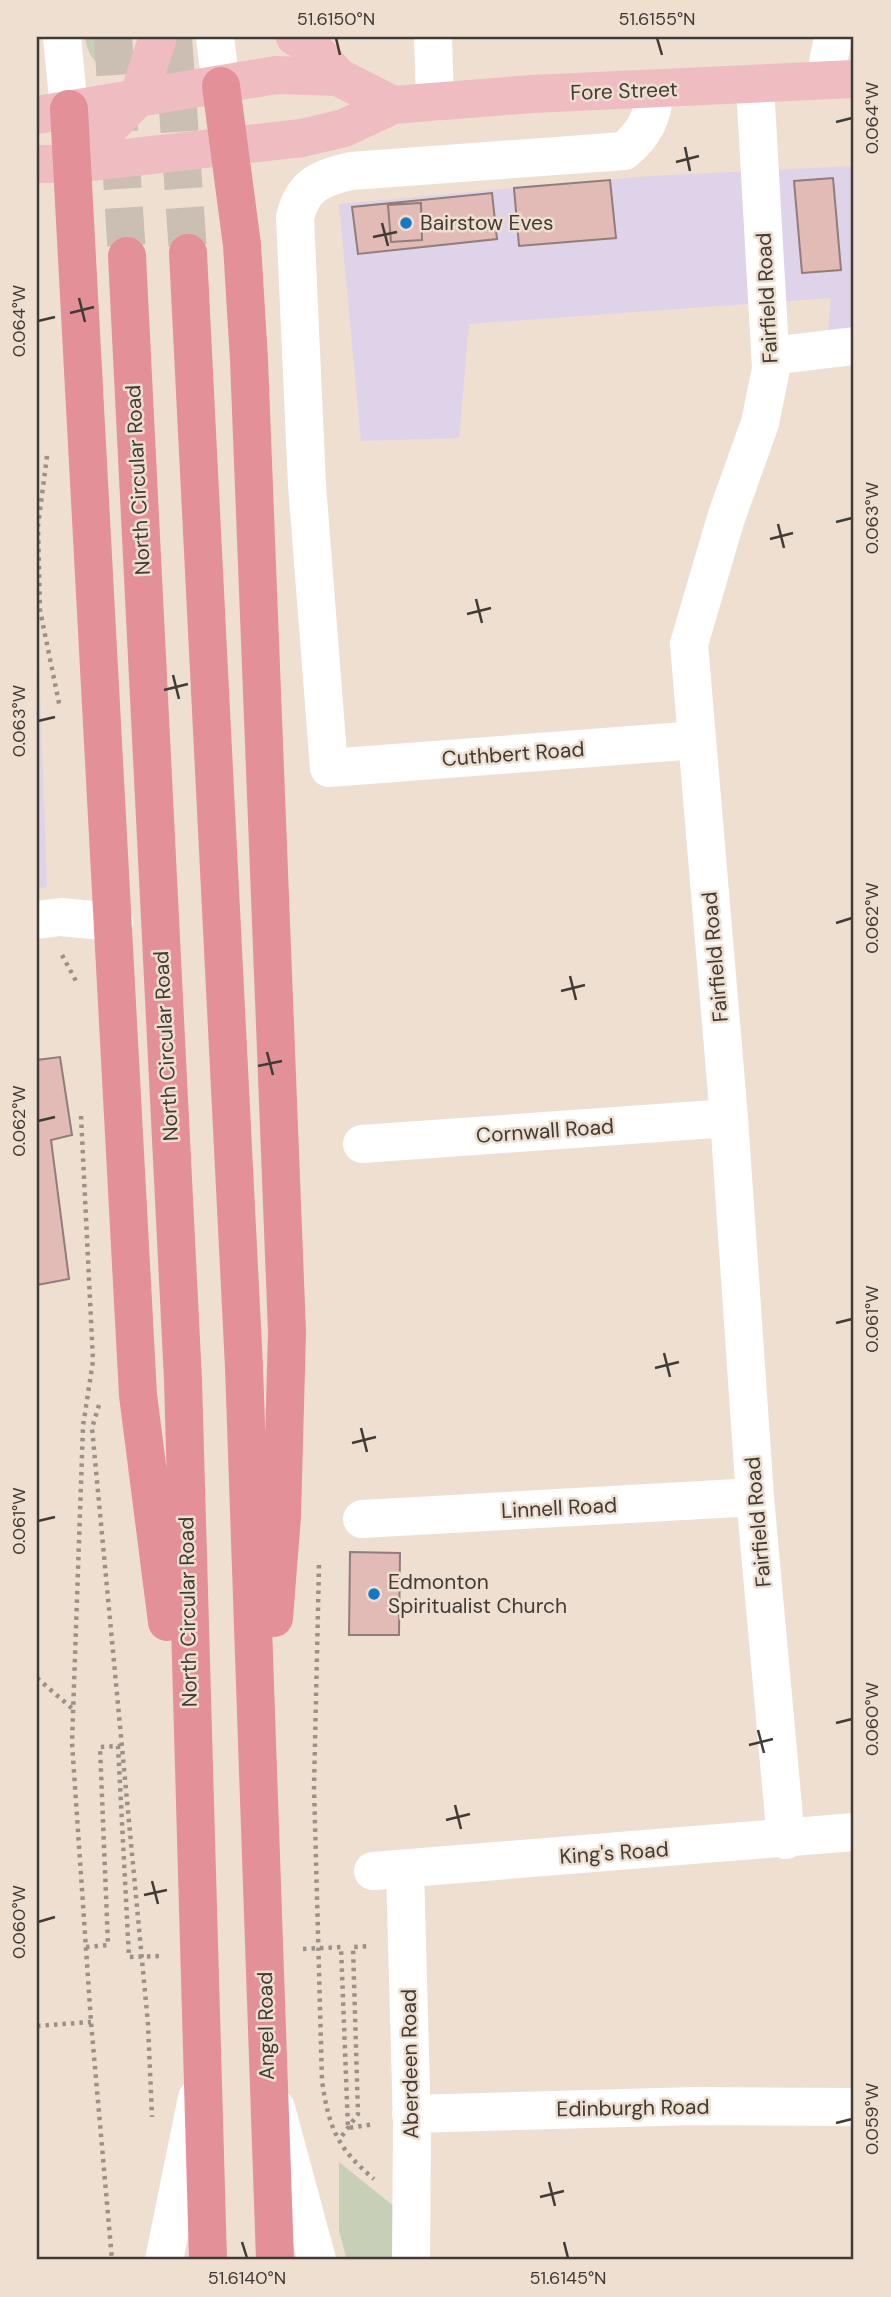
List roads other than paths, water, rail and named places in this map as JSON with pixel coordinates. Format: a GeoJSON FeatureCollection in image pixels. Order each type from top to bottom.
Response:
{"type":"FeatureCollection","features":[{"type":"Feature","properties":{"kind":"highway"},"geometry":{"type":"LineString","coordinates":[[221,86],[243,258],[287,1332],[282,1516],[260,1791]]}},
{"type":"Feature","properties":{"kind":"highway"},"geometry":{"type":"LineString","coordinates":[[53,112],[114,922],[138,1395],[194,1836],[208,2260]]}},
{"type":"Feature","properties":{"kind":"highway"},"geometry":{"type":"LineString","coordinates":[[188,253],[244,1367],[260,1791]]}},
{"type":"Feature","properties":{"kind":"highway","name":"North Circular Road"},"geometry":{"type":"LineString","coordinates":[[127,256],[183,1380],[194,1836]]}},
{"type":"Feature","properties":{"kind":"highway","name":"Angel Road"},"geometry":{"type":"LineString","coordinates":[[260,1791],[266,2072],[275,2260]]}},
{"type":"Feature","properties":{"kind":"main road"},"geometry":{"type":"LineString","coordinates":[[55,164],[138,98],[158,44],[158,37]]}},
{"type":"Feature","properties":{"kind":"main road"},"geometry":{"type":"LineString","coordinates":[[295,37],[310,44],[338,77],[393,105]]}},
{"type":"Feature","properties":{"kind":"main road"},"geometry":{"type":"LineString","coordinates":[[53,112],[276,75],[338,77]]}},
{"type":"Feature","properties":{"kind":"main road","name":"Fore Street"},"geometry":{"type":"LineString","coordinates":[[55,164],[229,147],[344,128],[393,105],[532,94],[840,79]]}},
{"type":"Feature","properties":{"kind":"street"},"geometry":{"type":"LineString","coordinates":[[53,112],[62,37]]}},
{"type":"Feature","properties":{"kind":"street"},"geometry":{"type":"LineString","coordinates":[[215,37],[221,86]]}},
{"type":"Feature","properties":{"kind":"street"},"geometry":{"type":"LineString","coordinates":[[433,37],[435,102]]}},
{"type":"Feature","properties":{"kind":"street"},"geometry":{"type":"LineString","coordinates":[[833,37],[840,79]]}},
{"type":"Feature","properties":{"kind":"street","name":"Fairfield Road"},"geometry":{"type":"LineString","coordinates":[[755,85],[771,369],[761,423],[726,518],[689,644],[729,1118],[755,1497],[786,1840]]}},
{"type":"Feature","properties":{"kind":"street"},"geometry":{"type":"LineString","coordinates":[[252,486],[307,485],[295,217],[299,201],[310,185],[324,177],[351,172],[624,151],[642,136],[654,108],[653,90]]}},
{"type":"Feature","properties":{"kind":"street"},"geometry":{"type":"LineString","coordinates":[[771,356],[854,346]]}},
{"type":"Feature","properties":{"kind":"street","name":"Cuthbert Road"},"geometry":{"type":"LineString","coordinates":[[307,485],[330,768],[697,740]]}},
{"type":"Feature","properties":{"kind":"street"},"geometry":{"type":"LineString","coordinates":[[49,919],[114,922]]}},
{"type":"Feature","properties":{"kind":"street","name":"Cornwall Road"},"geometry":{"type":"LineString","coordinates":[[362,1144],[729,1118]]}},
{"type":"Feature","properties":{"kind":"street","name":"Linnell Road"},"geometry":{"type":"LineString","coordinates":[[362,1519],[755,1497]]}},
{"type":"Feature","properties":{"kind":"street","name":"King's Road"},"geometry":{"type":"LineString","coordinates":[[389,1870],[786,1840],[854,1832]]}},
{"type":"Feature","properties":{"kind":"street","name":"Aberdeen Road"},"geometry":{"type":"LineString","coordinates":[[389,1870],[394,2119],[411,2209],[411,2260]]}},
{"type":"Feature","properties":{"kind":"street"},"geometry":{"type":"LineString","coordinates":[[164,2260],[168,2228],[203,2072]]}},
{"type":"Feature","properties":{"kind":"street"},"geometry":{"type":"LineString","coordinates":[[266,2072],[317,2260]]}},
{"type":"Feature","properties":{"kind":"street","name":"Edinburgh Road"},"geometry":{"type":"LineString","coordinates":[[394,2119],[696,2106],[854,2107]]}},
{"type":"Feature","properties":{"kind":"tunnel"},"geometry":{"type":"LineString","coordinates":[[113,37],[127,256]]}},
{"type":"Feature","properties":{"kind":"tunnel"},"geometry":{"type":"LineString","coordinates":[[173,37],[188,253]]}},
{"type":"Feature","properties":{"kind":"place","name":"Bairstow Eves"},"geometry":{"type":"Point","coordinates":[406,223]}},
{"type":"Feature","properties":{"kind":"place","name":"Edmonton Spiritualist Church"},"geometry":{"type":"Point","coordinates":[374,1594]}}]}
